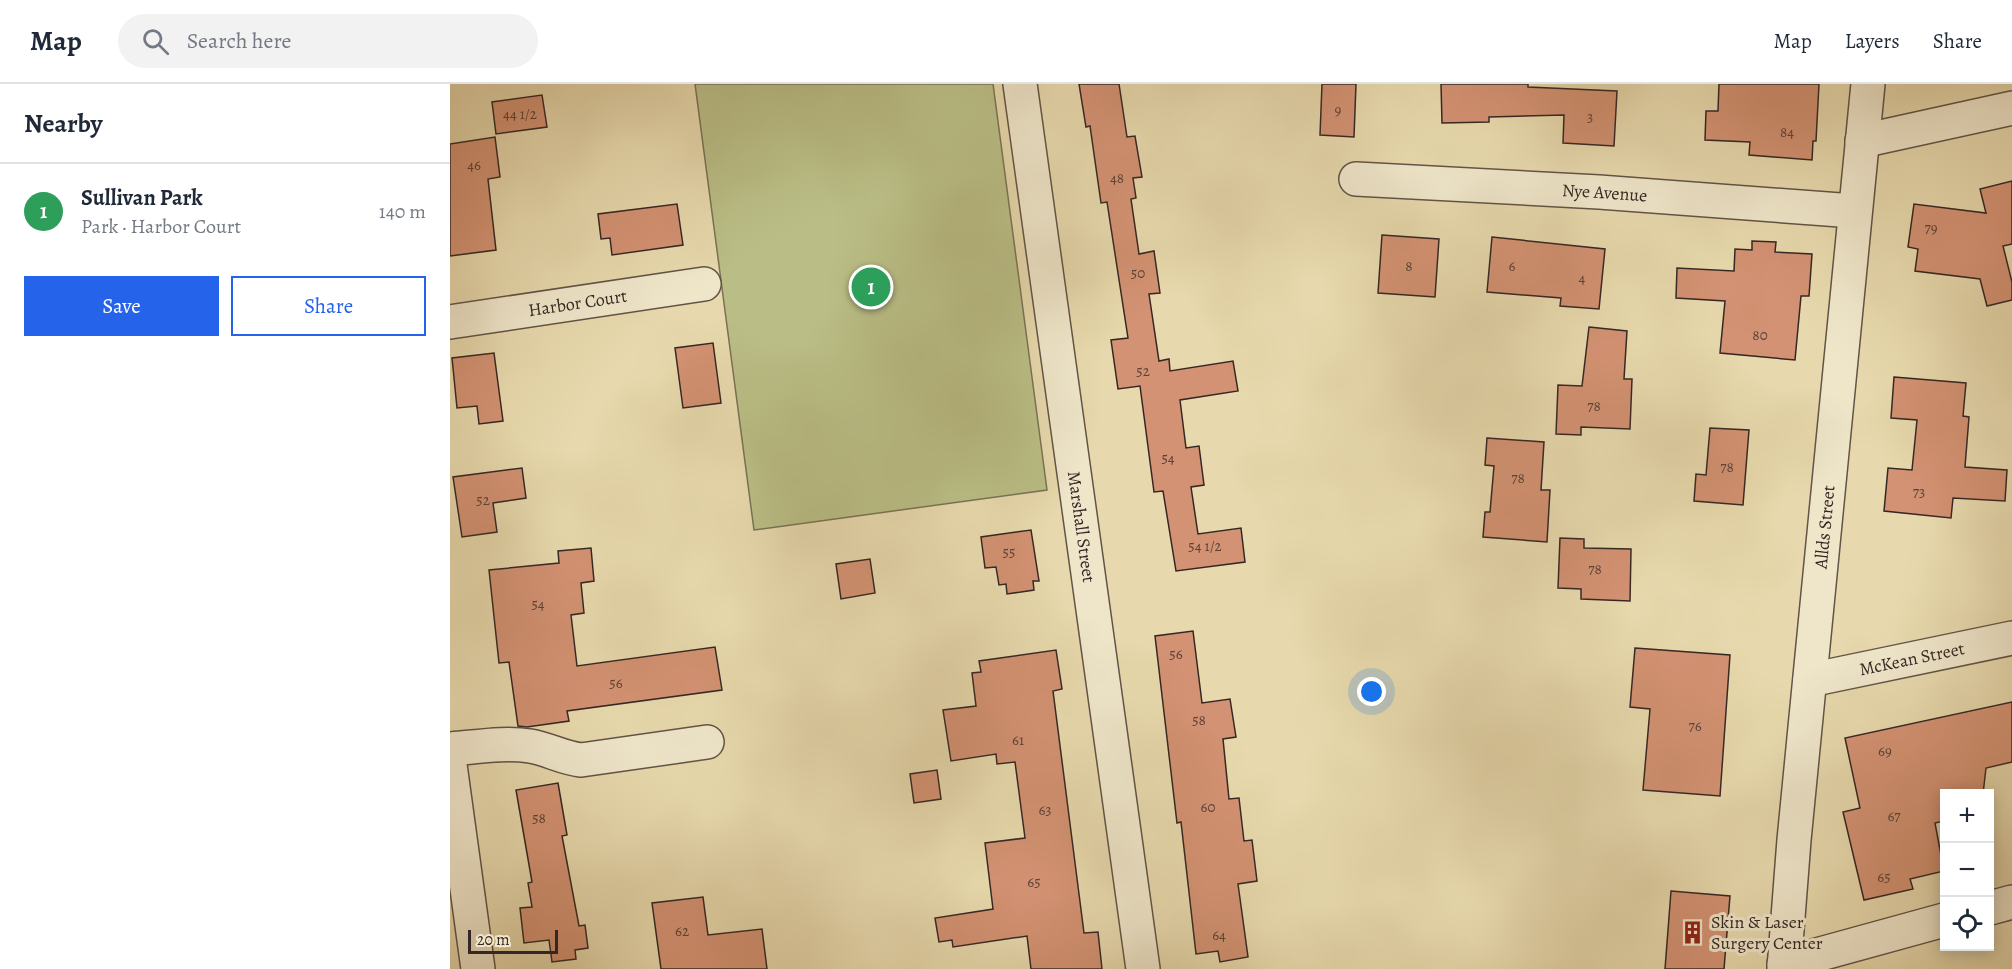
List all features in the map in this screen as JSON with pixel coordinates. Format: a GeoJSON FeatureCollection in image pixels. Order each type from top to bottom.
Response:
{"type":"FeatureCollection","features":[{"type":"Feature","properties":{"kind":"street","name":"Marshall Street"},"geometry":{"type":"LineString","coordinates":[[1020,84],[1143,969]]}},
{"type":"Feature","properties":{"kind":"street","name":"Allds Street"},"geometry":{"type":"LineString","coordinates":[[1784,966],[1854,211],[1868,84]]}},
{"type":"Feature","properties":{"kind":"street"},"geometry":{"type":"LineString","coordinates":[[1862,141],[2012,108]]}},
{"type":"Feature","properties":{"kind":"street","name":"Nye Avenue"},"geometry":{"type":"LineString","coordinates":[[1356,179],[1599,192],[1854,211]]}},
{"type":"Feature","properties":{"kind":"street","name":"Harbor Court"},"geometry":{"type":"LineString","coordinates":[[450,322],[704,284]]}},
{"type":"Feature","properties":{"kind":"street","name":"McKean Street"},"geometry":{"type":"LineString","coordinates":[[1810,680],[2012,638]]}},
{"type":"Feature","properties":{"kind":"street"},"geometry":{"type":"LineString","coordinates":[[450,749],[513,745],[580,759],[707,742]]}},
{"type":"Feature","properties":{"kind":"street"},"geometry":{"type":"LineString","coordinates":[[450,765],[478,969]]}},
{"type":"Feature","properties":{"kind":"street"},"geometry":{"type":"LineString","coordinates":[[1994,907],[2012,902]]}},
{"type":"Feature","properties":{"kind":"street"},"geometry":{"type":"LineString","coordinates":[[1784,966],[1940,922]]}},
{"type":"Feature","properties":{"kind":"green space"},"geometry":{"type":"Polygon","coordinates":[[[695,84],[993,84],[1047,490],[754,530],[695,84]]]}},
{"type":"Feature","properties":{"kind":"building"},"geometry":{"type":"Polygon","coordinates":[[[1079,84],[1119,84],[1127,137],[1135,136],[1142,177],[1133,178],[1136,198],[1131,199],[1139,254],[1154,251],[1160,293],[1149,294],[1159,361],[1169,359],[1170,371],[1233,361],[1238,391],[1180,400],[1186,448],[1199,446],[1204,485],[1191,487],[1198,534],[1241,528],[1245,562],[1176,571],[1163,491],[1154,492],[1140,386],[1118,389],[1111,340],[1128,338],[1107,202],[1101,203],[1090,126],[1086,127],[1079,84]]]}},
{"type":"Feature","properties":{"kind":"building"},"geometry":{"type":"Polygon","coordinates":[[[1322,84],[1356,84],[1354,137],[1320,135],[1322,84]]]}},
{"type":"Feature","properties":{"kind":"building"},"geometry":{"type":"Polygon","coordinates":[[[1441,84],[1528,84],[1528,87],[1617,91],[1614,146],[1563,143],[1564,115],[1489,117],[1489,122],[1442,123],[1441,84]]]}},
{"type":"Feature","properties":{"kind":"building"},"geometry":{"type":"Polygon","coordinates":[[[1719,84],[1819,84],[1816,141],[1813,141],[1812,160],[1749,155],[1750,142],[1705,140],[1706,111],[1718,111],[1719,84]]]}},
{"type":"Feature","properties":{"kind":"building"},"geometry":{"type":"Polygon","coordinates":[[[542,95],[547,127],[496,134],[492,102],[542,95]]]}},
{"type":"Feature","properties":{"kind":"building"},"geometry":{"type":"Polygon","coordinates":[[[495,137],[500,177],[488,179],[496,250],[450,256],[450,144],[495,137]]]}},
{"type":"Feature","properties":{"kind":"building"},"geometry":{"type":"Polygon","coordinates":[[[2012,181],[2012,244],[2003,246],[2012,282],[2012,300],[1987,306],[1980,279],[1915,271],[1918,249],[1908,247],[1914,204],[1986,213],[1980,189],[2012,181]]]}},
{"type":"Feature","properties":{"kind":"building"},"geometry":{"type":"Polygon","coordinates":[[[677,204],[683,245],[612,255],[610,238],[601,239],[598,214],[677,204]]]}},
{"type":"Feature","properties":{"kind":"building"},"geometry":{"type":"Polygon","coordinates":[[[1382,235],[1439,239],[1435,297],[1378,293],[1382,235]]]}},
{"type":"Feature","properties":{"kind":"building"},"geometry":{"type":"Polygon","coordinates":[[[1492,237],[1605,249],[1599,309],[1560,306],[1561,298],[1487,292],[1492,237]]]}},
{"type":"Feature","properties":{"kind":"building"},"geometry":{"type":"Polygon","coordinates":[[[1752,241],[1776,242],[1775,252],[1812,254],[1809,296],[1801,296],[1795,360],[1720,353],[1725,301],[1676,298],[1677,268],[1734,271],[1735,249],[1752,250],[1752,241]]]}},
{"type":"Feature","properties":{"kind":"building"},"geometry":{"type":"Polygon","coordinates":[[[1589,327],[1627,331],[1624,379],[1632,379],[1630,429],[1581,427],[1581,435],[1556,434],[1558,385],[1582,386],[1589,327]]]}},
{"type":"Feature","properties":{"kind":"building"},"geometry":{"type":"Polygon","coordinates":[[[713,343],[721,403],[683,408],[675,348],[713,343]]]}},
{"type":"Feature","properties":{"kind":"building"},"geometry":{"type":"Polygon","coordinates":[[[494,353],[503,421],[479,424],[477,406],[457,408],[452,358],[494,353]]]}},
{"type":"Feature","properties":{"kind":"building"},"geometry":{"type":"Polygon","coordinates":[[[1894,377],[1966,383],[1963,416],[1969,417],[1965,467],[2007,470],[2005,501],[1953,498],[1951,518],[1884,511],[1888,468],[1912,470],[1917,420],[1891,418],[1894,377]]]}},
{"type":"Feature","properties":{"kind":"building"},"geometry":{"type":"Polygon","coordinates":[[[1710,428],[1749,430],[1743,505],[1694,501],[1696,474],[1706,475],[1710,428]]]}},
{"type":"Feature","properties":{"kind":"building"},"geometry":{"type":"Polygon","coordinates":[[[1487,438],[1544,442],[1541,490],[1550,490],[1547,542],[1483,537],[1485,512],[1490,512],[1494,466],[1485,465],[1487,438]]]}},
{"type":"Feature","properties":{"kind":"building"},"geometry":{"type":"Polygon","coordinates":[[[522,468],[526,498],[493,503],[497,532],[462,537],[453,477],[522,468]]]}},
{"type":"Feature","properties":{"kind":"building"},"geometry":{"type":"Polygon","coordinates":[[[1031,530],[1039,581],[1033,581],[1034,590],[1007,594],[1006,584],[999,585],[996,567],[985,568],[981,537],[1031,530]]]}},
{"type":"Feature","properties":{"kind":"building"},"geometry":{"type":"Polygon","coordinates":[[[1560,538],[1584,539],[1584,548],[1631,549],[1630,601],[1581,599],[1581,589],[1558,588],[1560,538]]]}},
{"type":"Feature","properties":{"kind":"building"},"geometry":{"type":"Polygon","coordinates":[[[591,548],[594,581],[581,583],[584,613],[571,615],[577,666],[715,647],[722,690],[567,711],[569,721],[527,727],[518,726],[509,662],[499,663],[489,570],[559,563],[558,551],[591,548]]]}},
{"type":"Feature","properties":{"kind":"building"},"geometry":{"type":"Polygon","coordinates":[[[870,559],[875,593],[841,599],[836,564],[870,559]]]}},
{"type":"Feature","properties":{"kind":"building"},"geometry":{"type":"Polygon","coordinates":[[[1193,631],[1202,703],[1230,699],[1236,737],[1223,739],[1229,799],[1239,798],[1244,841],[1252,840],[1257,881],[1238,884],[1248,957],[1220,962],[1218,951],[1196,954],[1181,822],[1177,823],[1155,636],[1193,631]]]}},
{"type":"Feature","properties":{"kind":"building"},"geometry":{"type":"Polygon","coordinates":[[[1635,648],[1730,655],[1720,796],[1643,790],[1650,709],[1630,707],[1635,648]]]}},
{"type":"Feature","properties":{"kind":"building"},"geometry":{"type":"Polygon","coordinates":[[[1056,650],[1062,689],[1053,691],[1084,933],[1098,932],[1102,969],[1031,969],[1027,936],[953,947],[952,940],[939,942],[935,918],[993,909],[985,843],[1025,838],[1015,762],[997,764],[996,754],[951,761],[943,710],[976,706],[972,673],[981,672],[979,661],[1056,650]]]}},
{"type":"Feature","properties":{"kind":"building"},"geometry":{"type":"Polygon","coordinates":[[[2012,702],[2012,762],[1986,768],[1984,789],[1940,789],[1940,822],[1935,823],[1940,850],[1940,872],[1910,879],[1913,889],[1864,900],[1843,812],[1860,808],[1845,738],[2012,702]]]}},
{"type":"Feature","properties":{"kind":"building"},"geometry":{"type":"Polygon","coordinates":[[[937,770],[941,799],[914,803],[910,774],[937,770]]]}},
{"type":"Feature","properties":{"kind":"building"},"geometry":{"type":"Polygon","coordinates":[[[558,783],[567,835],[562,836],[579,926],[585,925],[588,948],[575,950],[576,959],[552,962],[549,940],[524,943],[520,908],[532,907],[528,883],[532,882],[516,790],[558,783]]]}},
{"type":"Feature","properties":{"kind":"building","name":"Skin & Laser Surgery Center"},"geometry":{"type":"Polygon","coordinates":[[[1671,891],[1730,896],[1724,969],[1665,969],[1671,891]]]}},
{"type":"Feature","properties":{"kind":"building"},"geometry":{"type":"Polygon","coordinates":[[[703,897],[708,935],[762,929],[767,969],[661,969],[652,903],[703,897]]]}},
{"type":"Feature","properties":{"kind":"place","name":"Sullivan Park"},"geometry":{"type":"Point","coordinates":[871,287]}},
{"type":"Feature","properties":{"kind":"place","name":"Skin & Laser Surgery Center"},"geometry":{"type":"Point","coordinates":[1693,932]}}]}
